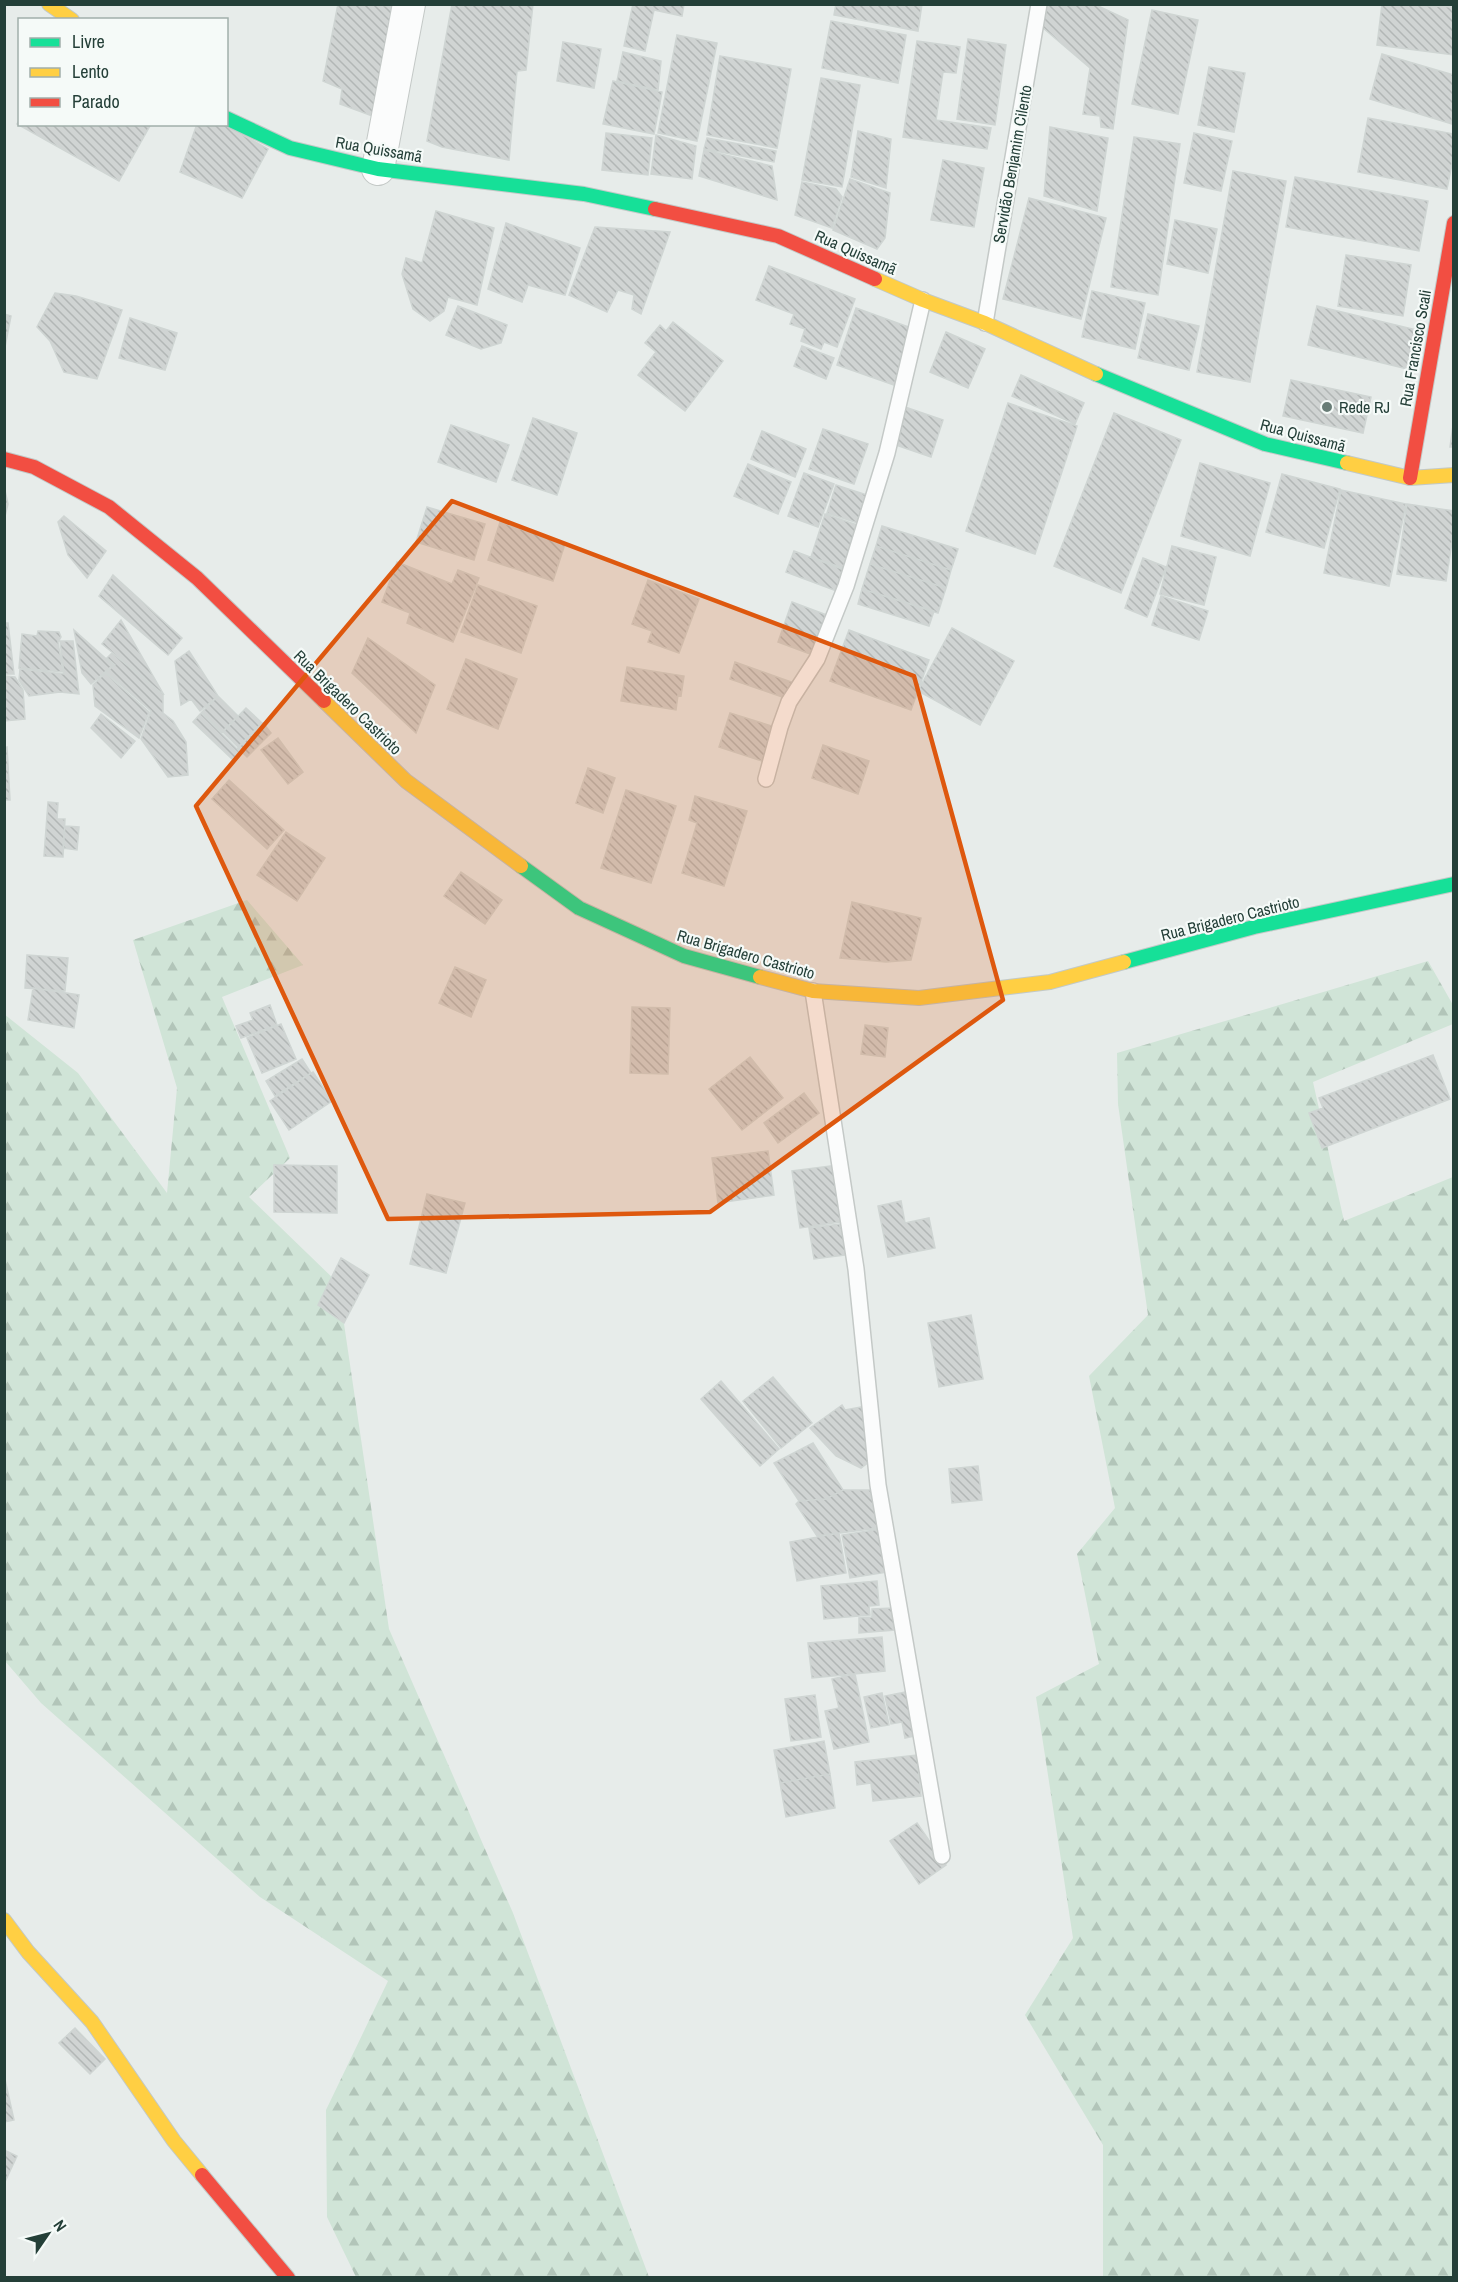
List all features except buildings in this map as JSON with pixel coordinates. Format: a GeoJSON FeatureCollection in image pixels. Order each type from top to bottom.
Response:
{"type":"FeatureCollection","features":[{"type":"Feature","properties":{"kind":"street"},"geometry":{"type":"LineString","coordinates":[[49,4],[69,18]]}},
{"type":"Feature","properties":{"kind":"street"},"geometry":{"type":"LineString","coordinates":[[378,169],[410,4]]}},
{"type":"Feature","properties":{"kind":"street","name":"Rua Quissamã"},"geometry":{"type":"LineString","coordinates":[[228,119],[290,148],[378,169],[584,194],[778,236],[923,300],[986,323],[1128,388],[1265,444],[1410,478],[1454,475]]}},
{"type":"Feature","properties":{"kind":"street","name":"Rua Francisco Scali"},"geometry":{"type":"LineString","coordinates":[[1410,478],[1454,223]]}},
{"type":"Feature","properties":{"kind":"street","name":"Rua Brigadero Castrioto"},"geometry":{"type":"LineString","coordinates":[[4,459],[34,467],[109,507],[196,578],[406,781],[579,908],[684,956],[813,991],[919,998],[1050,982],[1254,927],[1454,884]]}},
{"type":"Feature","properties":{"kind":"street"},"geometry":{"type":"LineString","coordinates":[[4,1920],[28,1952],[92,2022],[174,2140],[288,2277]]}},
{"type":"Feature","properties":{"kind":"lane","name":"Servidão Benjamim Cilento"},"geometry":{"type":"LineString","coordinates":[[986,323],[1039,4]]}},
{"type":"Feature","properties":{"kind":"lane"},"geometry":{"type":"LineString","coordinates":[[766,779],[789,702],[817,659],[846,586],[887,453],[923,300]]}},
{"type":"Feature","properties":{"kind":"lane"},"geometry":{"type":"LineString","coordinates":[[813,991],[856,1269],[878,1485],[942,1856]]}},
{"type":"Feature","properties":{"kind":"highlighted area"},"geometry":{"type":"Polygon","coordinates":[[[452,501],[914,676],[1003,1000],[710,1212],[388,1219],[196,806],[452,501]]]}},
{"type":"Feature","properties":{"kind":"green space"},"geometry":{"type":"Polygon","coordinates":[[[247,900],[303,965],[222,997],[290,1158],[249,1197],[338,1283],[389,1629],[513,1913],[649,2277],[356,2277],[327,2217],[326,2110],[388,1981],[260,1897],[41,1703],[5,1661],[4,1014],[78,1073],[167,1193],[177,1088],[133,940],[247,900]]]}},
{"type":"Feature","properties":{"kind":"green space"},"geometry":{"type":"Polygon","coordinates":[[[1428,961],[1453,1005],[1453,1024],[1313,1082],[1344,1221],[1453,1177],[1453,2277],[1103,2277],[1103,2145],[1025,2015],[1073,1938],[1036,1697],[1099,1664],[1077,1554],[1115,1508],[1089,1376],[1148,1315],[1118,1104],[1117,1053],[1428,961]]]}},
{"type":"Feature","properties":{"kind":"traffic: fast"},"geometry":{"type":"LineString","coordinates":[[228,119],[290,148],[378,169],[584,194],[655,209]]}},
{"type":"Feature","properties":{"kind":"traffic: fast"},"geometry":{"type":"LineString","coordinates":[[1096,374],[1265,444],[1347,463]]}},
{"type":"Feature","properties":{"kind":"traffic: fast"},"geometry":{"type":"LineString","coordinates":[[521,866],[579,908],[684,956],[760,977]]}},
{"type":"Feature","properties":{"kind":"traffic: fast"},"geometry":{"type":"LineString","coordinates":[[1124,962],[1254,927],[1454,884]]}},
{"type":"Feature","properties":{"kind":"traffic: slow"},"geometry":{"type":"LineString","coordinates":[[49,4],[69,18]]}},
{"type":"Feature","properties":{"kind":"traffic: slow"},"geometry":{"type":"LineString","coordinates":[[875,279],[985,323],[1096,374]]}},
{"type":"Feature","properties":{"kind":"traffic: slow"},"geometry":{"type":"LineString","coordinates":[[1347,463],[1410,478],[1454,475]]}},
{"type":"Feature","properties":{"kind":"traffic: slow"},"geometry":{"type":"LineString","coordinates":[[324,701],[406,781],[521,866]]}},
{"type":"Feature","properties":{"kind":"traffic: slow"},"geometry":{"type":"LineString","coordinates":[[760,977],[813,991],[919,998],[1050,982],[1124,962]]}},
{"type":"Feature","properties":{"kind":"traffic: slow"},"geometry":{"type":"LineString","coordinates":[[4,1920],[28,1952],[92,2022],[174,2141],[202,2175]]}},
{"type":"Feature","properties":{"kind":"traffic: jam"},"geometry":{"type":"LineString","coordinates":[[655,209],[778,236],[875,279]]}},
{"type":"Feature","properties":{"kind":"traffic: jam"},"geometry":{"type":"LineString","coordinates":[[1410,478],[1454,223]]}},
{"type":"Feature","properties":{"kind":"traffic: jam"},"geometry":{"type":"LineString","coordinates":[[4,459],[34,467],[109,507],[197,578],[324,701]]}},
{"type":"Feature","properties":{"kind":"traffic: jam"},"geometry":{"type":"LineString","coordinates":[[202,2175],[288,2278]]}},
{"type":"Feature","properties":{"kind":"place","name":"Rede RJ"},"geometry":{"type":"Point","coordinates":[1327,407]}}]}
